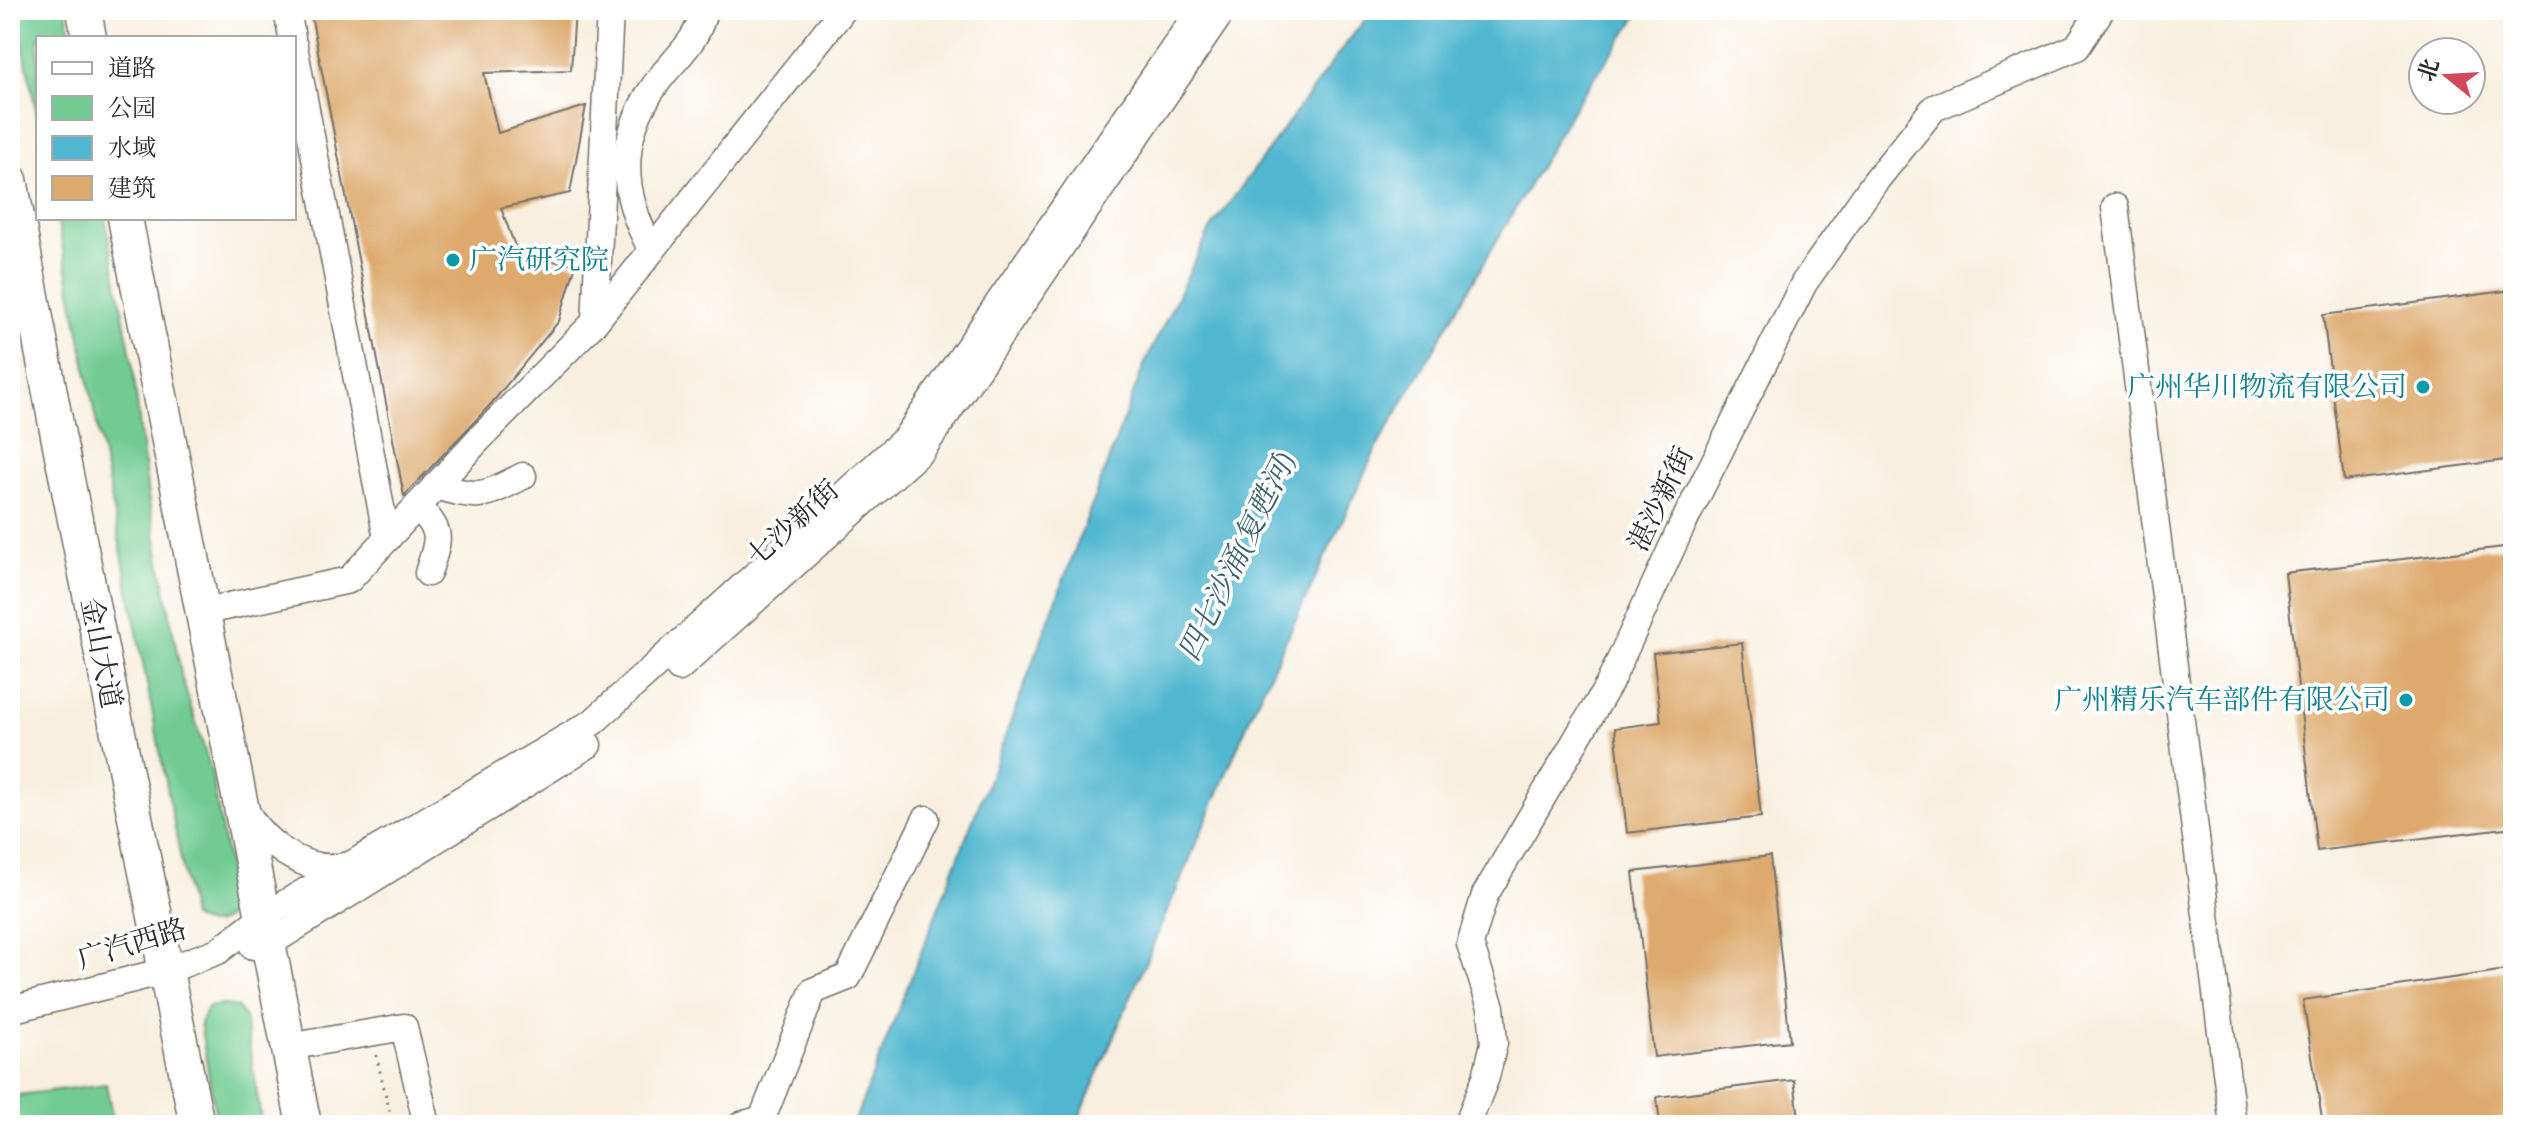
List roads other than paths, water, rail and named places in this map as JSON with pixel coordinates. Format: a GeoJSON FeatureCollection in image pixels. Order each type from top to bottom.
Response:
{"type":"FeatureCollection","features":[{"type":"Feature","properties":{"kind":"main road"},"geometry":{"type":"LineString","coordinates":[[84,10],[89,36]]}},
{"type":"Feature","properties":{"kind":"main road","name":"金山大道"},"geometry":{"type":"LineString","coordinates":[[10,180],[57,430],[197,1125]]}},
{"type":"Feature","properties":{"kind":"main road"},"geometry":{"type":"LineString","coordinates":[[125,220],[304,1125]]}},
{"type":"Feature","properties":{"kind":"street"},"geometry":{"type":"LineString","coordinates":[[287,10],[292,36]]}},
{"type":"Feature","properties":{"kind":"street"},"geometry":{"type":"LineString","coordinates":[[595,322],[610,10]]}},
{"type":"Feature","properties":{"kind":"street"},"geometry":{"type":"LineString","coordinates":[[652,250],[640,229],[629,185],[629,135],[663,75],[688,47],[699,29],[704,10]]}},
{"type":"Feature","properties":{"kind":"street"},"geometry":{"type":"LineString","coordinates":[[202,612],[349,580],[435,486],[595,322],[843,10]]}},
{"type":"Feature","properties":{"kind":"street","name":"七沙新街"},"geometry":{"type":"LineString","coordinates":[[264,931],[352,864],[593,722],[905,439],[1200,10]]}},
{"type":"Feature","properties":{"kind":"street","name":"七沙新街"},"geometry":{"type":"LineString","coordinates":[[264,931],[606,734],[922,450],[1223,10]]}},
{"type":"Feature","properties":{"kind":"street","name":"湛沙新街"},"geometry":{"type":"LineString","coordinates":[[1467,1125],[1486,1077],[1494,1043],[1491,1007],[1470,944],[1485,895],[1609,684],[1679,532],[1804,283],[1874,183],[1934,108],[2077,47],[2101,10]]}},
{"type":"Feature","properties":{"kind":"street"},"geometry":{"type":"LineString","coordinates":[[296,57],[387,539]]}},
{"type":"Feature","properties":{"kind":"street"},"geometry":{"type":"LineString","coordinates":[[2115,207],[2233,1123]]}},
{"type":"Feature","properties":{"kind":"street"},"geometry":{"type":"LineString","coordinates":[[435,486],[471,496],[487,494],[523,476]]}},
{"type":"Feature","properties":{"kind":"street"},"geometry":{"type":"LineString","coordinates":[[417,506],[434,522],[438,540],[428,573]]}},
{"type":"Feature","properties":{"kind":"street"},"geometry":{"type":"LineString","coordinates":[[237,790],[247,813],[283,851],[307,865],[329,869],[352,864]]}},
{"type":"Feature","properties":{"kind":"street"},"geometry":{"type":"LineString","coordinates":[[741,1125],[762,1119],[813,991],[848,977],[926,819]]}},
{"type":"Feature","properties":{"kind":"street","name":"广汽西路"},"geometry":{"type":"LineString","coordinates":[[10,1010],[165,971],[264,931]]}},
{"type":"Feature","properties":{"kind":"street"},"geometry":{"type":"LineString","coordinates":[[288,1047],[404,1027],[427,1125]]}},
{"type":"Feature","properties":{"kind":"water","name":"四七沙涌(复甦河)"},"geometry":{"type":"Polygon","coordinates":[[[1373,10],[1642,10],[1576,104],[1377,447],[1255,706],[1076,1125],[853,1125],[991,774],[1144,365],[1210,230],[1373,10]]]}},
{"type":"Feature","properties":{"kind":"place","name":"广汽研究院"},"geometry":{"type":"Point","coordinates":[453,260]}},
{"type":"Feature","properties":{"kind":"place","name":"广州华川物流有限公司"},"geometry":{"type":"Point","coordinates":[2423,387]}},
{"type":"Feature","properties":{"kind":"place","name":"广州精乐汽车部件有限公司"},"geometry":{"type":"Point","coordinates":[2406,700]}}]}
